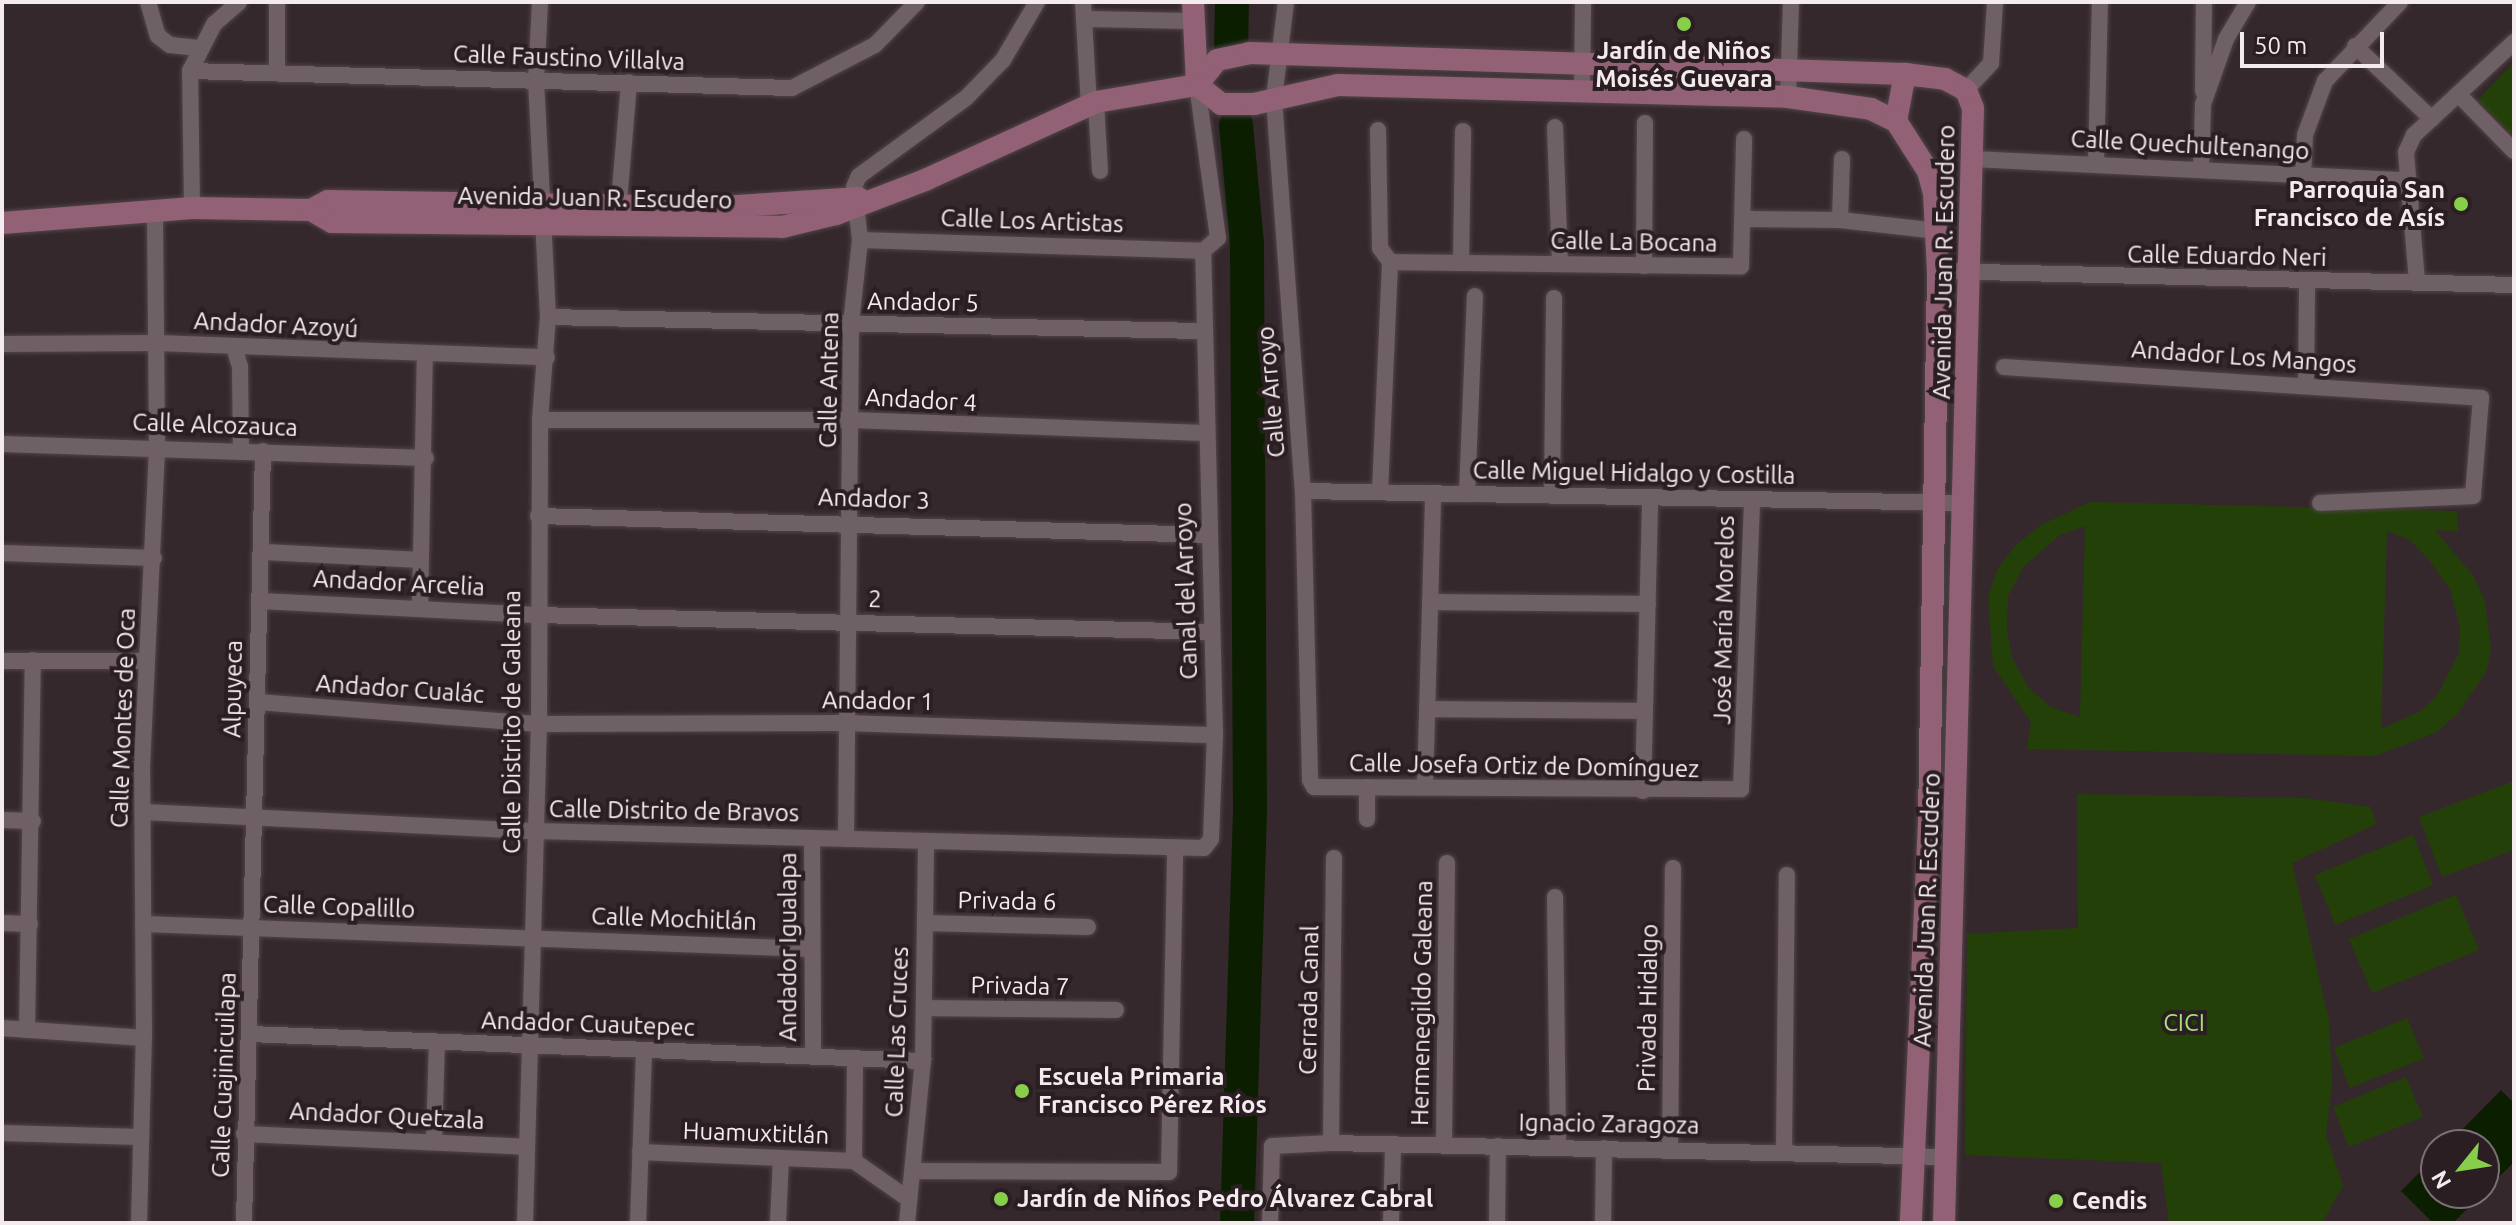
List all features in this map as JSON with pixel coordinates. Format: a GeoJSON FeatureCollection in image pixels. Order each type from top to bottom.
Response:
{"type":"FeatureCollection","features":[{"type":"Feature","properties":{"kind":"main road"},"geometry":{"type":"LineString","coordinates":[[1193,12],[1197,85],[1221,104],[1274,99],[1338,85],[1582,90],[1788,97],[1871,109],[1896,121],[1905,74]]}},
{"type":"Feature","properties":{"kind":"main road","name":"Avenida Juan R. Escudero"},"geometry":{"type":"LineString","coordinates":[[544,212],[782,227],[860,201],[1093,103],[1197,85],[1217,60],[1249,53],[1905,74],[1945,79],[1966,90],[1973,108],[1944,1223]]}},
{"type":"Feature","properties":{"kind":"main road"},"geometry":{"type":"LineString","coordinates":[[1837,104],[1839,71]]}},
{"type":"Feature","properties":{"kind":"main road","name":"Avenida Juan R. Escudero"},"geometry":{"type":"LineString","coordinates":[[1896,121],[1928,171],[1938,231],[1929,822],[1911,1223]]}},
{"type":"Feature","properties":{"kind":"main road","name":"Avenida Juan R. Escudero"},"geometry":{"type":"LineString","coordinates":[[2,223],[155,214],[192,208],[311,210],[332,222],[544,212],[619,202],[737,206],[860,201]]}},
{"type":"Feature","properties":{"kind":"main road"},"geometry":{"type":"LineString","coordinates":[[1933,617],[1962,620]]}},
{"type":"Feature","properties":{"kind":"main road"},"geometry":{"type":"LineString","coordinates":[[1929,822],[1956,825]]}},
{"type":"Feature","properties":{"kind":"street"},"geometry":{"type":"LineString","coordinates":[[148,2],[158,36],[170,45],[199,48]]}},
{"type":"Feature","properties":{"kind":"street"},"geometry":{"type":"LineString","coordinates":[[192,208],[190,71],[199,48],[214,24],[239,2]]}},
{"type":"Feature","properties":{"kind":"street"},"geometry":{"type":"LineString","coordinates":[[277,2],[277,72]]}},
{"type":"Feature","properties":{"kind":"street","name":"Calle Distrito de Galeana"},"geometry":{"type":"LineString","coordinates":[[525,1223],[539,724],[540,420],[548,317],[536,81],[540,2]]}},
{"type":"Feature","properties":{"kind":"street","name":"Calle Faustino Villalva"},"geometry":{"type":"LineString","coordinates":[[190,71],[792,88],[875,45],[917,2]]}},
{"type":"Feature","properties":{"kind":"street"},"geometry":{"type":"LineString","coordinates":[[860,201],[859,176],[932,127],[1003,60],[1037,2]]}},
{"type":"Feature","properties":{"kind":"street","name":"Calle Arroyo"},"geometry":{"type":"LineString","coordinates":[[1286,2],[1276,56],[1274,99],[1303,491],[1310,780]]}},
{"type":"Feature","properties":{"kind":"street"},"geometry":{"type":"LineString","coordinates":[[1582,90],[1583,2]]}},
{"type":"Feature","properties":{"kind":"street"},"geometry":{"type":"LineString","coordinates":[[1788,97],[1791,2]]}},
{"type":"Feature","properties":{"kind":"street"},"geometry":{"type":"LineString","coordinates":[[1966,90],[1991,63],[1995,2]]}},
{"type":"Feature","properties":{"kind":"street"},"geometry":{"type":"LineString","coordinates":[[2096,163],[2100,2]]}},
{"type":"Feature","properties":{"kind":"street"},"geometry":{"type":"LineString","coordinates":[[2201,169],[2204,2]]}},
{"type":"Feature","properties":{"kind":"street"},"geometry":{"type":"LineString","coordinates":[[2203,104],[2226,39],[2248,2]]}},
{"type":"Feature","properties":{"kind":"street"},"geometry":{"type":"LineString","coordinates":[[2303,175],[2313,106],[2355,46],[2400,2]]}},
{"type":"Feature","properties":{"kind":"street"},"geometry":{"type":"LineString","coordinates":[[1100,171],[1084,10],[1193,12]]}},
{"type":"Feature","properties":{"kind":"street"},"geometry":{"type":"LineString","coordinates":[[2417,281],[2406,152],[2432,119],[2514,42]]}},
{"type":"Feature","properties":{"kind":"street"},"geometry":{"type":"LineString","coordinates":[[2355,46],[2432,119]]}},
{"type":"Feature","properties":{"kind":"street"},"geometry":{"type":"LineString","coordinates":[[619,202],[629,82]]}},
{"type":"Feature","properties":{"kind":"street","name":"Canal del Arroyo"},"geometry":{"type":"LineString","coordinates":[[1197,85],[1218,238],[1203,251],[1204,433],[1215,735],[1211,839],[1204,848]]}},
{"type":"Feature","properties":{"kind":"street"},"geometry":{"type":"LineString","coordinates":[[2458,94],[2514,151]]}},
{"type":"Feature","properties":{"kind":"street"},"geometry":{"type":"LineString","coordinates":[[1644,266],[1645,123]]}},
{"type":"Feature","properties":{"kind":"street"},"geometry":{"type":"LineString","coordinates":[[1555,127],[1560,263]]}},
{"type":"Feature","properties":{"kind":"street"},"geometry":{"type":"LineString","coordinates":[[1378,130],[1386,259],[1380,492]]}},
{"type":"Feature","properties":{"kind":"street"},"geometry":{"type":"LineString","coordinates":[[1461,263],[1463,131]]}},
{"type":"Feature","properties":{"kind":"street"},"geometry":{"type":"LineString","coordinates":[[1744,139],[1746,219]]}},
{"type":"Feature","properties":{"kind":"street"},"geometry":{"type":"LineString","coordinates":[[1840,220],[1842,159]]}},
{"type":"Feature","properties":{"kind":"street","name":"Calle Quechultenango"},"geometry":{"type":"LineString","coordinates":[[1971,159],[2406,180]]}},
{"type":"Feature","properties":{"kind":"street","name":"Calle Antena"},"geometry":{"type":"LineString","coordinates":[[846,839],[852,521],[851,324],[860,240],[860,201]]}},
{"type":"Feature","properties":{"kind":"street","name":"Calle Montes de Oca"},"geometry":{"type":"LineString","coordinates":[[139,1223],[147,661],[157,446],[155,214]]}},
{"type":"Feature","properties":{"kind":"street","name":"Calle La Bocana"},"geometry":{"type":"LineString","coordinates":[[1386,259],[1461,263],[1741,266],[1746,219],[1840,220],[1938,231]]}},
{"type":"Feature","properties":{"kind":"street","name":"Calle Los Artistas"},"geometry":{"type":"LineString","coordinates":[[860,240],[1203,251]]}},
{"type":"Feature","properties":{"kind":"street","name":"Calle Eduardo Neri"},"geometry":{"type":"LineString","coordinates":[[1938,271],[2514,285]]}},
{"type":"Feature","properties":{"kind":"street"},"geometry":{"type":"LineString","coordinates":[[2306,386],[2307,282]]}},
{"type":"Feature","properties":{"kind":"street"},"geometry":{"type":"LineString","coordinates":[[1467,494],[1475,296]]}},
{"type":"Feature","properties":{"kind":"street"},"geometry":{"type":"LineString","coordinates":[[1552,496],[1554,298]]}},
{"type":"Feature","properties":{"kind":"street","name":"Andador 5"},"geometry":{"type":"LineString","coordinates":[[548,317],[1202,331]]}},
{"type":"Feature","properties":{"kind":"street","name":"Andador Azoyú"},"geometry":{"type":"LineString","coordinates":[[2,344],[157,343],[425,356],[547,357]]}},
{"type":"Feature","properties":{"kind":"street"},"geometry":{"type":"LineString","coordinates":[[234,347],[240,367],[241,449]]}},
{"type":"Feature","properties":{"kind":"street"},"geometry":{"type":"LineString","coordinates":[[420,607],[426,458],[425,356]]}},
{"type":"Feature","properties":{"kind":"street","name":"Andador Los Mangos"},"geometry":{"type":"LineString","coordinates":[[2004,367],[2481,398],[2473,496],[2320,503]]}},
{"type":"Feature","properties":{"kind":"street","name":"Andador 4"},"geometry":{"type":"LineString","coordinates":[[540,420],[851,420],[1204,433]]}},
{"type":"Feature","properties":{"kind":"street","name":"Calle Alcozauca"},"geometry":{"type":"LineString","coordinates":[[2,444],[157,446],[426,458]]}},
{"type":"Feature","properties":{"kind":"street","name":"Alpuyeca"},"geometry":{"type":"LineString","coordinates":[[253,928],[259,601],[264,552],[263,451]]}},
{"type":"Feature","properties":{"kind":"street","name":"Calle Miguel Hidalgo y Costilla"},"geometry":{"type":"LineString","coordinates":[[1303,491],[1964,503]]}},
{"type":"Feature","properties":{"kind":"street"},"geometry":{"type":"LineString","coordinates":[[1425,786],[1433,493]]}},
{"type":"Feature","properties":{"kind":"street"},"geometry":{"type":"LineString","coordinates":[[1643,791],[1650,498]]}},
{"type":"Feature","properties":{"kind":"street","name":"José María Morelos"},"geometry":{"type":"LineString","coordinates":[[1741,789],[1752,499]]}},
{"type":"Feature","properties":{"kind":"street","name":"Andador 3"},"geometry":{"type":"LineString","coordinates":[[538,516],[852,521],[1209,535]]}},
{"type":"Feature","properties":{"kind":"street"},"geometry":{"type":"LineString","coordinates":[[264,552],[421,560]]}},
{"type":"Feature","properties":{"kind":"street"},"geometry":{"type":"LineString","coordinates":[[2,553],[154,558]]}},
{"type":"Feature","properties":{"kind":"street","name":"Andador Arcelia"},"geometry":{"type":"LineString","coordinates":[[259,601],[537,615]]}},
{"type":"Feature","properties":{"kind":"street"},"geometry":{"type":"LineString","coordinates":[[1430,602],[1648,604]]}},
{"type":"Feature","properties":{"kind":"street","name":"2"},"geometry":{"type":"LineString","coordinates":[[537,615],[1211,632]]}},
{"type":"Feature","properties":{"kind":"street"},"geometry":{"type":"LineString","coordinates":[[27,1030],[33,821],[33,660]]}},
{"type":"Feature","properties":{"kind":"street"},"geometry":{"type":"LineString","coordinates":[[2,661],[147,661]]}},
{"type":"Feature","properties":{"kind":"street","name":"Andador Cualác"},"geometry":{"type":"LineString","coordinates":[[258,702],[539,724]]}},
{"type":"Feature","properties":{"kind":"street"},"geometry":{"type":"LineString","coordinates":[[1427,709],[1645,711]]}},
{"type":"Feature","properties":{"kind":"street","name":"Andador 1"},"geometry":{"type":"LineString","coordinates":[[539,724],[846,723],[1215,735]]}},
{"type":"Feature","properties":{"kind":"street","name":"Calle Josefa Ortiz de Domínguez"},"geometry":{"type":"LineString","coordinates":[[1310,780],[1325,788],[1741,789]]}},
{"type":"Feature","properties":{"kind":"street"},"geometry":{"type":"LineString","coordinates":[[1367,787],[1367,819]]}},
{"type":"Feature","properties":{"kind":"street","name":"Calle Distrito de Bravos"},"geometry":{"type":"LineString","coordinates":[[144,812],[536,831],[1204,848]]}},
{"type":"Feature","properties":{"kind":"street"},"geometry":{"type":"LineString","coordinates":[[2,820],[33,821]]}},
{"type":"Feature","properties":{"kind":"street","name":"Andador Igualapa"},"geometry":{"type":"LineString","coordinates":[[812,838],[813,1056]]}},
{"type":"Feature","properties":{"kind":"street","name":"Calle Las Cruces"},"geometry":{"type":"LineString","coordinates":[[907,1223],[907,1198],[913,1171],[923,1061],[926,842]]}},
{"type":"Feature","properties":{"kind":"street"},"geometry":{"type":"LineString","coordinates":[[913,1171],[1169,1172],[1175,849]]}},
{"type":"Feature","properties":{"kind":"street","name":"Cerrada Canal"},"geometry":{"type":"LineString","coordinates":[[1331,1143],[1334,858]]}},
{"type":"Feature","properties":{"kind":"street","name":"Hermenegildo Galeana"},"geometry":{"type":"LineString","coordinates":[[1444,1145],[1447,863]]}},
{"type":"Feature","properties":{"kind":"street","name":"Privada Hidalgo"},"geometry":{"type":"LineString","coordinates":[[1670,1149],[1673,868]]}},
{"type":"Feature","properties":{"kind":"street"},"geometry":{"type":"LineString","coordinates":[[1784,1151],[1787,875]]}},
{"type":"Feature","properties":{"kind":"street"},"geometry":{"type":"LineString","coordinates":[[1555,897],[1558,1147]]}},
{"type":"Feature","properties":{"kind":"street"},"geometry":{"type":"LineString","coordinates":[[2,923],[30,924]]}},
{"type":"Feature","properties":{"kind":"street","name":"Privada 6"},"geometry":{"type":"LineString","coordinates":[[925,923],[1088,927]]}},
{"type":"Feature","properties":{"kind":"street","name":"Calle Copalillo"},"geometry":{"type":"LineString","coordinates":[[143,924],[534,938]]}},
{"type":"Feature","properties":{"kind":"street","name":"Calle Cuajinicuilapa"},"geometry":{"type":"LineString","coordinates":[[244,1223],[244,1134],[253,928]]}},
{"type":"Feature","properties":{"kind":"street","name":"Calle Mochitlán"},"geometry":{"type":"LineString","coordinates":[[534,938],[812,949]]}},
{"type":"Feature","properties":{"kind":"street","name":"Privada 7"},"geometry":{"type":"LineString","coordinates":[[924,1008],[1116,1010]]}},
{"type":"Feature","properties":{"kind":"street"},"geometry":{"type":"LineString","coordinates":[[2,1028],[144,1038]]}},
{"type":"Feature","properties":{"kind":"street","name":"Andador Cuautepec"},"geometry":{"type":"LineString","coordinates":[[250,1034],[923,1061]]}},
{"type":"Feature","properties":{"kind":"street"},"geometry":{"type":"LineString","coordinates":[[434,1141],[437,1042]]}},
{"type":"Feature","properties":{"kind":"street"},"geometry":{"type":"LineString","coordinates":[[638,1223],[644,1051]]}},
{"type":"Feature","properties":{"kind":"street"},"geometry":{"type":"LineString","coordinates":[[854,1161],[855,1058]]}},
{"type":"Feature","properties":{"kind":"street"},"geometry":{"type":"LineString","coordinates":[[2,1133],[139,1137]]}},
{"type":"Feature","properties":{"kind":"street","name":"Andador Quetzala"},"geometry":{"type":"LineString","coordinates":[[244,1134],[527,1147]]}},
{"type":"Feature","properties":{"kind":"street","name":"Ignacio Zaragoza"},"geometry":{"type":"LineString","coordinates":[[1270,1223],[1272,1146],[1331,1143],[1393,1147],[1444,1145],[1784,1151],[1946,1157]]}},
{"type":"Feature","properties":{"kind":"street"},"geometry":{"type":"LineString","coordinates":[[1497,1223],[1498,1146]]}},
{"type":"Feature","properties":{"kind":"street"},"geometry":{"type":"LineString","coordinates":[[1391,1223],[1393,1147]]}},
{"type":"Feature","properties":{"kind":"street"},"geometry":{"type":"LineString","coordinates":[[1603,1223],[1604,1148]]}},
{"type":"Feature","properties":{"kind":"street","name":"Huamuxtitlán"},"geometry":{"type":"LineString","coordinates":[[640,1152],[854,1161],[907,1198]]}},
{"type":"Feature","properties":{"kind":"street"},"geometry":{"type":"LineString","coordinates":[[778,1223],[781,1158]]}},
{"type":"Feature","properties":{"kind":"green space"},"geometry":{"type":"Polygon","coordinates":[[[2514,62],[2514,134],[2513,136],[2478,100],[2514,62]]]}},
{"type":"Feature","properties":{"kind":"green space"},"geometry":{"type":"Polygon","coordinates":[[[2090,502],[2457,511],[2458,531],[2435,530],[2474,577],[2485,601],[2491,649],[2486,672],[2458,713],[2437,732],[2375,756],[2027,749],[2031,722],[1993,666],[1988,598],[1998,568],[2016,545],[2041,525],[2090,502]],[[2085,526],[2060,535],[2023,567],[2008,596],[2007,629],[2012,658],[2029,688],[2051,707],[2079,717],[2080,716],[2085,526]],[[2387,531],[2381,729],[2421,711],[2437,696],[2459,653],[2460,627],[2450,589],[2429,560],[2410,540],[2387,531]]]}},
{"type":"Feature","properties":{"kind":"green space"},"geometry":{"type":"Polygon","coordinates":[[[2514,781],[2514,850],[2442,877],[2419,817],[2514,781]]]}},
{"type":"Feature","properties":{"kind":"green space","name":"CICI"},"geometry":{"type":"Polygon","coordinates":[[[2077,794],[2305,798],[2371,807],[2376,824],[2292,863],[2329,1020],[2332,1083],[2326,1135],[2343,1186],[2322,1223],[2169,1223],[2161,1163],[1965,1155],[1967,934],[2078,928],[2077,794]]]}},
{"type":"Feature","properties":{"kind":"green space"},"geometry":{"type":"Polygon","coordinates":[[[2413,835],[2433,885],[2335,925],[2315,875],[2413,835]]]}},
{"type":"Feature","properties":{"kind":"green space"},"geometry":{"type":"Polygon","coordinates":[[[2456,895],[2479,950],[2372,993],[2349,939],[2456,895]]]}},
{"type":"Feature","properties":{"kind":"green space"},"geometry":{"type":"Polygon","coordinates":[[[2407,1018],[2424,1058],[2350,1088],[2334,1048],[2407,1018]]]}},
{"type":"Feature","properties":{"kind":"green space"},"geometry":{"type":"Polygon","coordinates":[[[2406,1077],[2423,1117],[2349,1147],[2333,1107],[2406,1077]]]}},
{"type":"Feature","properties":{"kind":"shaded area"},"geometry":{"type":"Polygon","coordinates":[[[2501,1090],[2514,1103],[2514,1162],[2500,1176],[2500,1129],[2463,1129],[2501,1090]]]}},
{"type":"Feature","properties":{"kind":"shaded area"},"geometry":{"type":"Polygon","coordinates":[[[2420,1172],[2420,1209],[2467,1209],[2453,1223],[2433,1223],[2401,1191],[2420,1172]]]}},
{"type":"Feature","properties":{"kind":"waterway"},"geometry":{"type":"LineString","coordinates":[[1231,50],[1232,2]]}},
{"type":"Feature","properties":{"kind":"waterway"},"geometry":{"type":"LineString","coordinates":[[1236,125],[1247,244],[1250,811],[1237,1223]]}},
{"type":"Feature","properties":{"kind":"place","name":"Jardín de Niños Moisés Guevara"},"geometry":{"type":"Point","coordinates":[1684,24]}},
{"type":"Feature","properties":{"kind":"place","name":"Parroquia San Francisco de Asís"},"geometry":{"type":"Point","coordinates":[2461,204]}},
{"type":"Feature","properties":{"kind":"place","name":"Escuela Primaria Francisco Pérez Ríos"},"geometry":{"type":"Point","coordinates":[1022,1091]}},
{"type":"Feature","properties":{"kind":"place","name":"Jardín de Niños Pedro Álvarez Cabral"},"geometry":{"type":"Point","coordinates":[1001,1199]}},
{"type":"Feature","properties":{"kind":"place","name":"Cendis"},"geometry":{"type":"Point","coordinates":[2056,1201]}}]}
